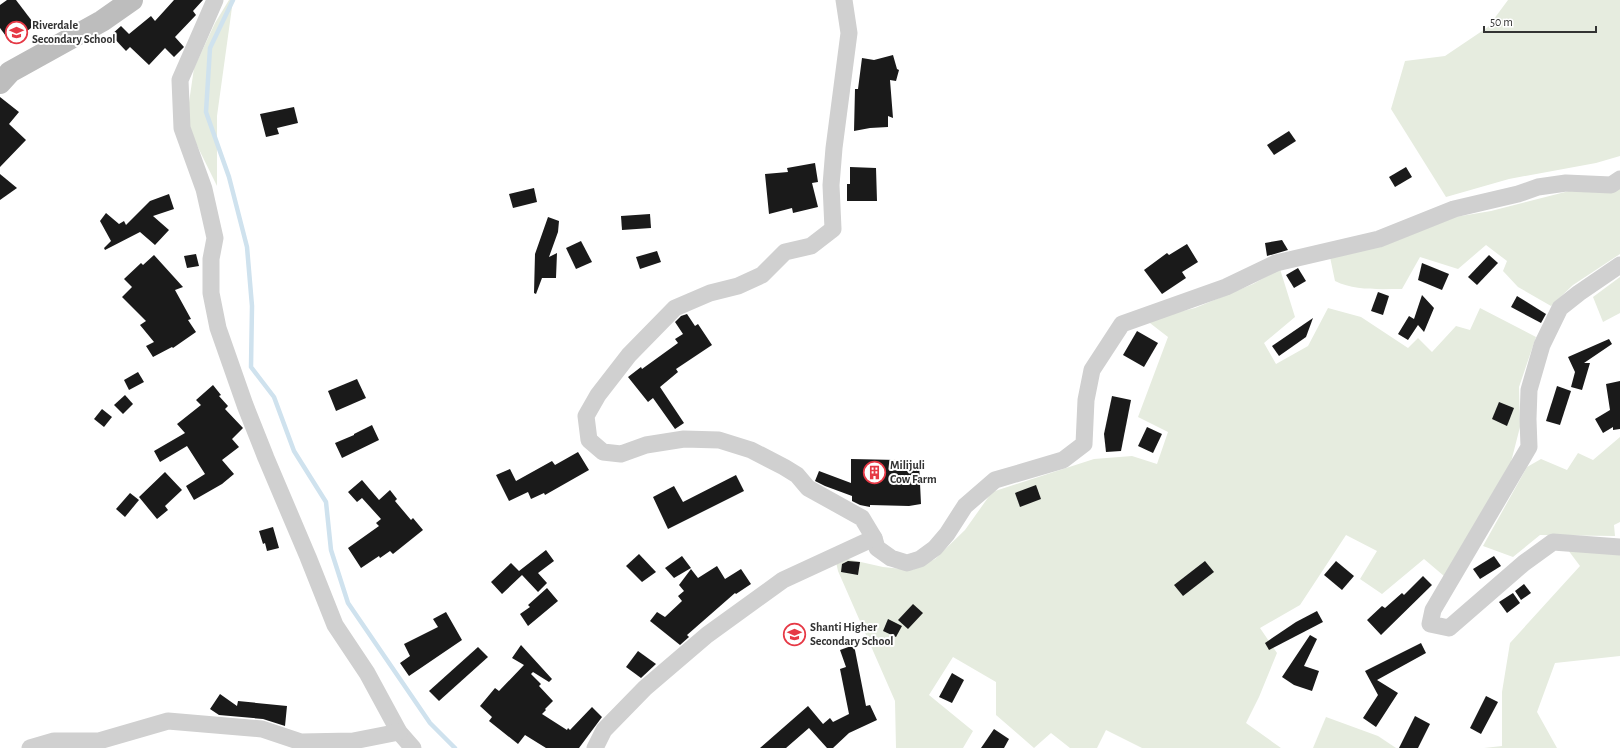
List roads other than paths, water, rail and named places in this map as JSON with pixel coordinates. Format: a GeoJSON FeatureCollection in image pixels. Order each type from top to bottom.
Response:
{"type":"FeatureCollection","features":[{"type":"Feature","properties":{"kind":"main road"},"geometry":{"type":"LineString","coordinates":[[0,83],[10,72],[102,21],[132,0]]}},
{"type":"Feature","properties":{"kind":"street"},"geometry":{"type":"LineString","coordinates":[[215,0],[180,80],[182,128],[204,189],[215,238],[211,259],[211,293],[218,328],[250,418],[335,625],[367,673],[400,732],[412,748]]}},
{"type":"Feature","properties":{"kind":"street"},"geometry":{"type":"LineString","coordinates":[[844,0],[849,33],[841,88],[831,185],[833,229],[811,246],[785,252],[762,275],[738,286],[710,293],[675,308],[629,355],[598,395],[586,416],[589,440],[603,452],[621,454],[646,444],[684,439],[719,440],[751,450],[784,467],[797,476],[808,488],[862,518],[874,538],[877,548],[891,558],[907,563],[920,559],[935,548],[947,534],[965,506],[994,480],[1063,460],[1084,444],[1086,400],[1092,370],[1122,324],[1226,286],[1276,263],[1379,239],[1454,209],[1518,194],[1538,187],[1566,183],[1611,185],[1620,179]]}},
{"type":"Feature","properties":{"kind":"street"},"geometry":{"type":"LineString","coordinates":[[1620,266],[1579,293],[1560,308],[1542,345],[1529,390],[1529,447],[1433,610],[1430,624],[1449,628],[1524,563],[1553,542],[1620,547]]}},
{"type":"Feature","properties":{"kind":"street"},"geometry":{"type":"LineString","coordinates":[[595,748],[604,730],[646,688],[707,635],[783,580],[874,538]]}},
{"type":"Feature","properties":{"kind":"street"},"geometry":{"type":"LineString","coordinates":[[30,748],[54,741],[99,741],[168,721],[262,729],[301,742],[353,741],[400,732]]}},
{"type":"Feature","properties":{"kind":"waterway"},"geometry":{"type":"LineString","coordinates":[[233,0],[210,48],[206,112],[229,177],[247,247],[252,306],[251,367],[274,397],[294,451],[326,502],[331,550],[348,603],[430,723],[455,748]]}},
{"type":"Feature","properties":{"kind":"place","name":"Riverdale Secondary School"},"geometry":{"type":"Point","coordinates":[17,32]}},
{"type":"Feature","properties":{"kind":"place","name":"Milijuli Cow Farm"},"geometry":{"type":"Point","coordinates":[875,472]}},
{"type":"Feature","properties":{"kind":"place","name":"Shanti Higher Secondary School"},"geometry":{"type":"Point","coordinates":[795,634]}}]}
